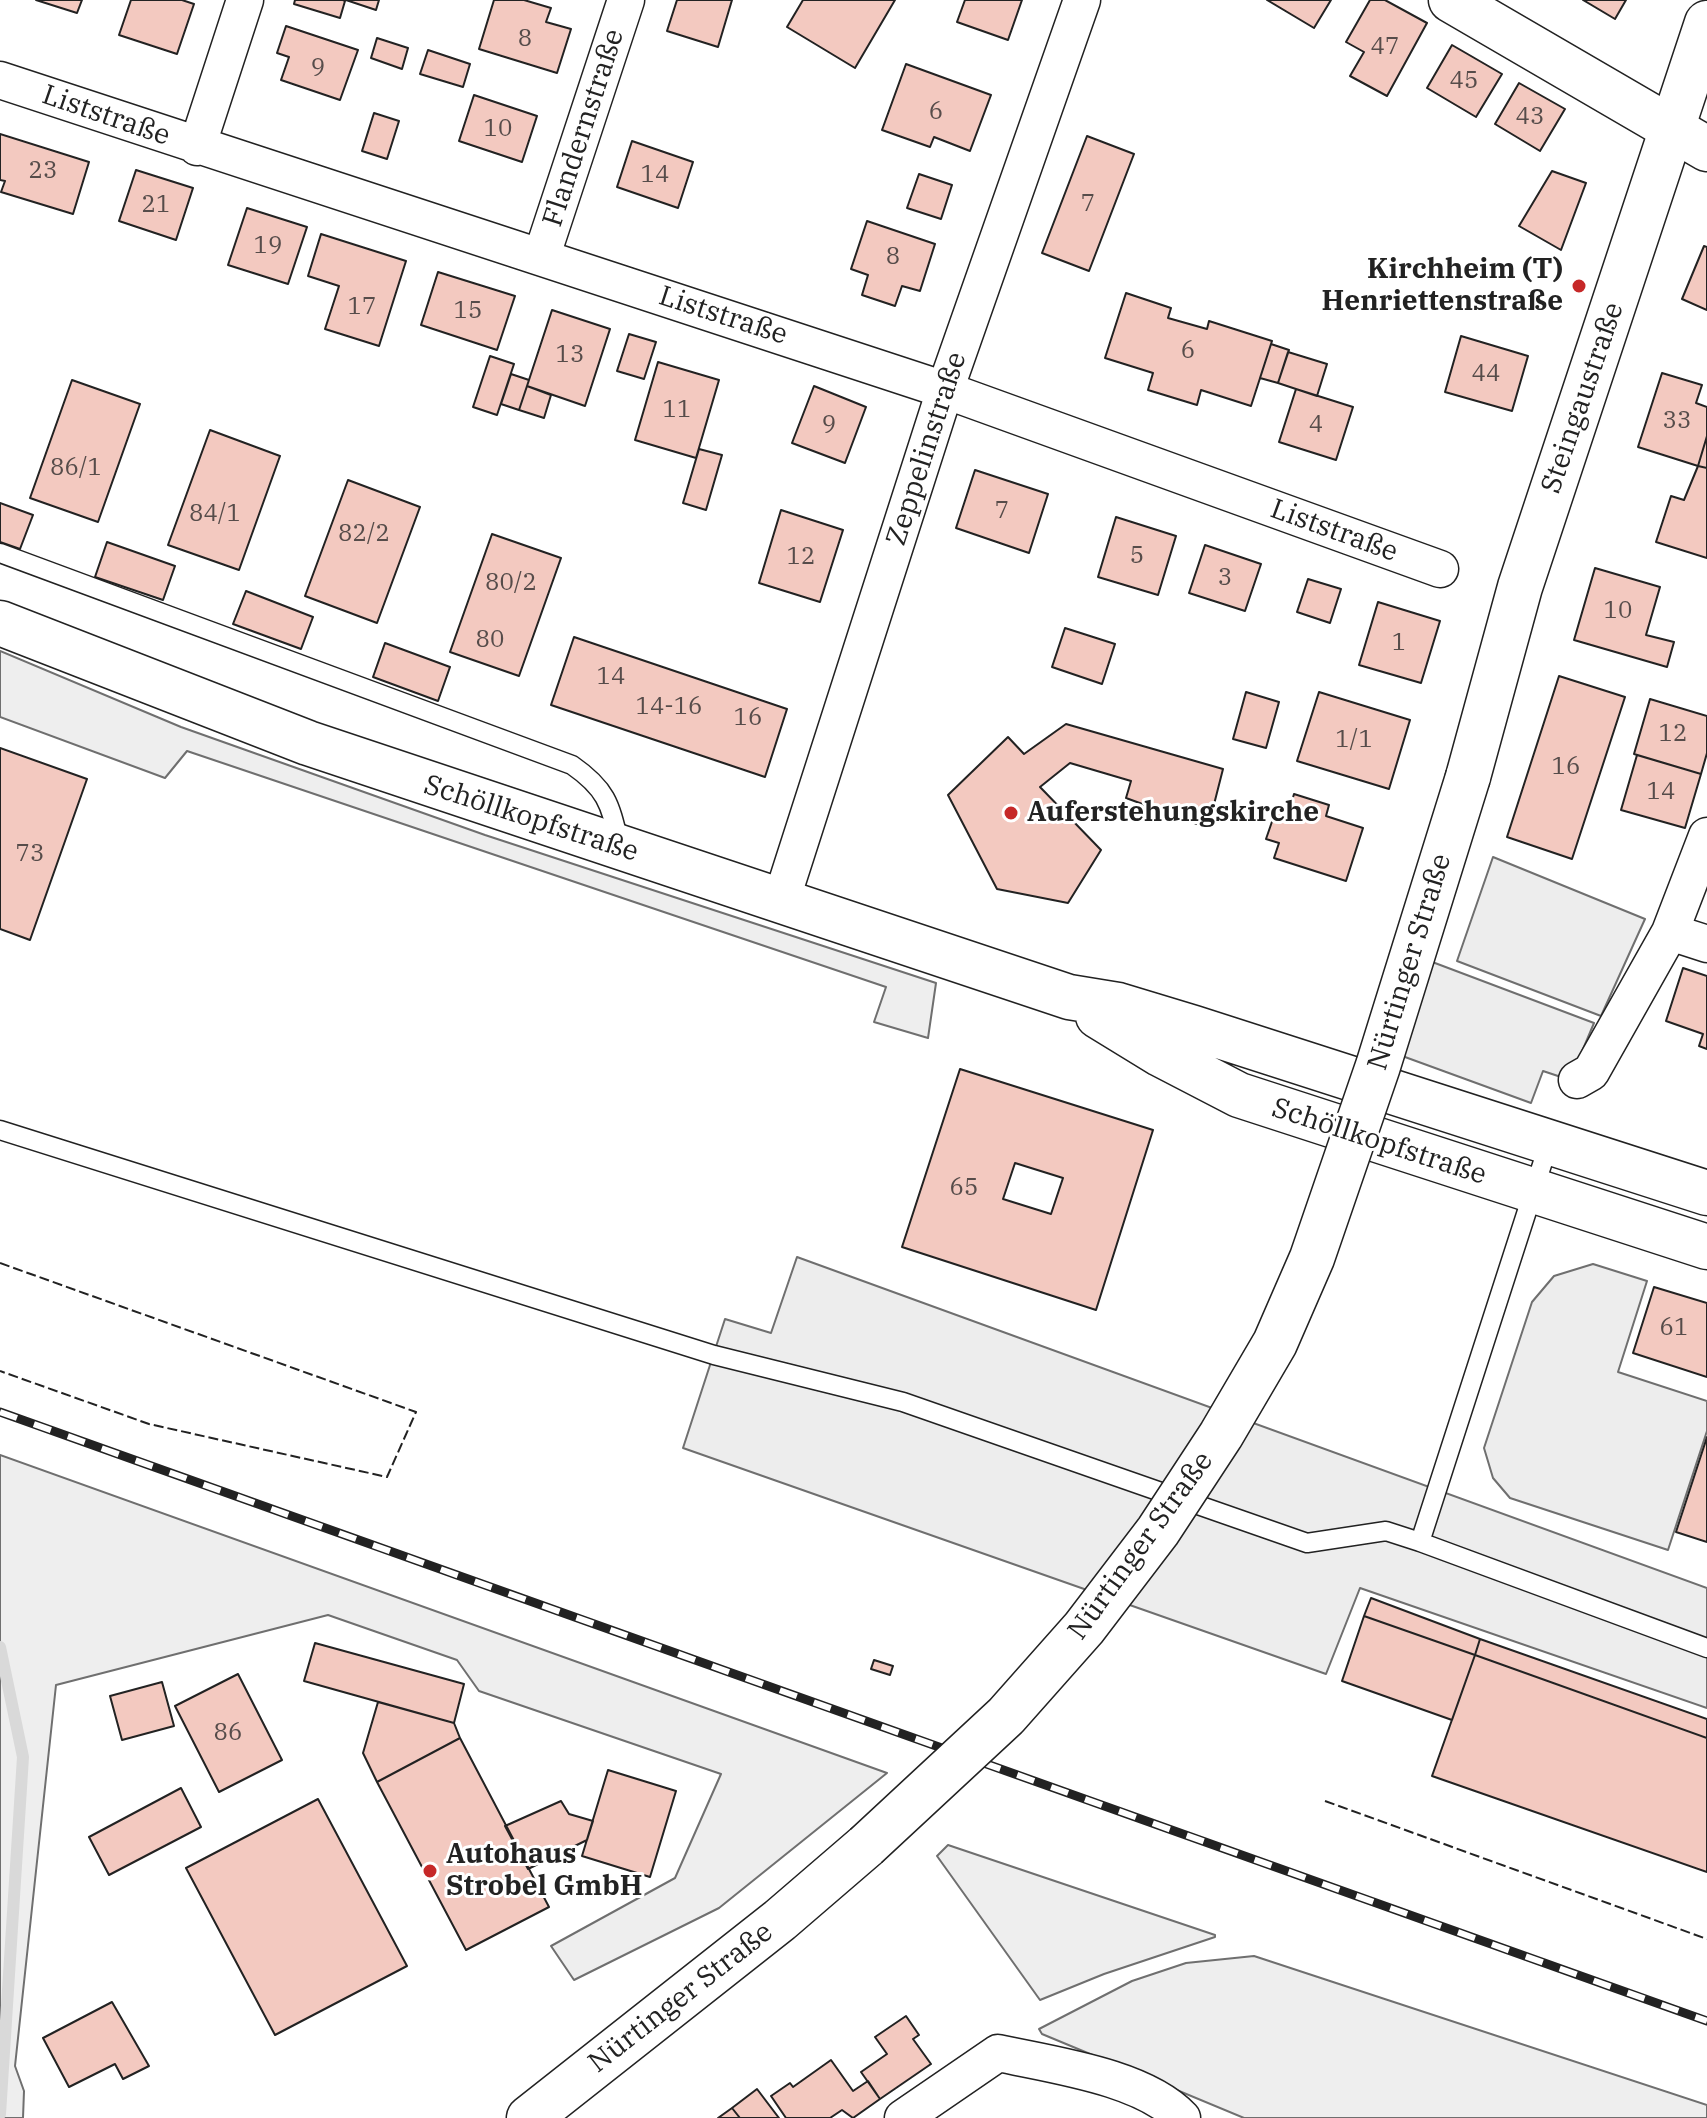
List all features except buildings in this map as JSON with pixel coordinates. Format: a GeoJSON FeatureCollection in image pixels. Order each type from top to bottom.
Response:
{"type":"FeatureCollection","features":[{"type":"Feature","properties":{"kind":"main road"},"geometry":{"type":"LineString","coordinates":[[1451,0],[1690,139]]}},
{"type":"Feature","properties":{"kind":"main road","name":"Steingaustraße"},"geometry":{"type":"LineString","coordinates":[[1468,777],[1520,587],[1690,139],[1707,23]]}},
{"type":"Feature","properties":{"kind":"main road","name":"Schöllkopfstraße"},"geometry":{"type":"LineString","coordinates":[[0,623],[308,743],[620,849],[1069,997],[1118,1005],[1550,1140],[1707,1193]]}},
{"type":"Feature","properties":{"kind":"main road","name":"Nürtinger Straße"},"geometry":{"type":"LineString","coordinates":[[529,2118],[780,1920],[866,1846],[1006,1716],[1084,1628],[1158,1531],[1221,1435],[1275,1343],[1312,1258],[1378,1066],[1468,777]]}},
{"type":"Feature","properties":{"kind":"main road","name":"Schöllkopfstraße"},"geometry":{"type":"LineString","coordinates":[[1069,997],[1160,1054],[1239,1095],[1707,1247]]}},
{"type":"Feature","properties":{"kind":"street"},"geometry":{"type":"LineString","coordinates":[[197,147],[245,0]]}},
{"type":"Feature","properties":{"kind":"street","name":"Flandernstraße"},"geometry":{"type":"LineString","coordinates":[[542,255],[626,0]]}},
{"type":"Feature","properties":{"kind":"street","name":"Zeppelinstraße"},"geometry":{"type":"LineString","coordinates":[[781,901],[945,390],[1082,0]]}},
{"type":"Feature","properties":{"kind":"street","name":"Liststraße"},"geometry":{"type":"LineString","coordinates":[[0,80],[197,147],[542,255],[945,390],[1440,569]]}},
{"type":"Feature","properties":{"kind":"street"},"geometry":{"type":"LineString","coordinates":[[1577,1080],[1591,1072],[1670,932],[1707,836]]}},
{"type":"Feature","properties":{"kind":"street"},"geometry":{"type":"LineString","coordinates":[[1670,932],[1707,944]]}},
{"type":"Feature","properties":{"kind":"street"},"geometry":{"type":"LineString","coordinates":[[903,2118],[998,2053],[1091,2074],[1175,2110]]}},
{"type":"Feature","properties":{"kind":"lane"},"geometry":{"type":"LineString","coordinates":[[0,553],[572,765],[591,778],[608,798],[620,849]]}},
{"type":"Feature","properties":{"kind":"lane"},"geometry":{"type":"LineString","coordinates":[[0,1130],[714,1355],[903,1402],[1307,1543],[1386,1531],[1707,1648]]}},
{"type":"Feature","properties":{"kind":"lane"},"geometry":{"type":"LineString","coordinates":[[1420,1542],[1550,1140]]}},
{"type":"Feature","properties":{"kind":"shaded area"},"geometry":{"type":"Polygon","coordinates":[[[0,651],[181,727],[485,835],[936,983],[928,1038],[874,1022],[886,987],[187,751],[165,778],[0,717],[0,651]]]}},
{"type":"Feature","properties":{"kind":"shaded area"},"geometry":{"type":"Polygon","coordinates":[[[1493,857],[1645,919],[1601,1016],[1457,961],[1493,857]]]}},
{"type":"Feature","properties":{"kind":"shaded area"},"geometry":{"type":"Polygon","coordinates":[[[1427,960],[1594,1023],[1570,1080],[1543,1071],[1531,1103],[1394,1053],[1427,960]]]}},
{"type":"Feature","properties":{"kind":"shaded area"},"geometry":{"type":"Polygon","coordinates":[[[797,1257],[1707,1588],[1707,1708],[1360,1588],[1326,1674],[683,1448],[725,1319],[771,1333],[797,1257]]]}},
{"type":"Feature","properties":{"kind":"shaded area"},"geometry":{"type":"Polygon","coordinates":[[[1593,1264],[1647,1281],[1618,1372],[1707,1401],[1707,1431],[1668,1550],[1510,1498],[1493,1478],[1484,1448],[1532,1302],[1554,1276],[1593,1264]]]}},
{"type":"Feature","properties":{"kind":"shaded area"},"geometry":{"type":"Polygon","coordinates":[[[0,1455],[887,1773],[719,1908],[574,1980],[551,1946],[675,1878],[721,1774],[479,1691],[457,1660],[328,1615],[56,1685],[15,2066],[24,2091],[23,2118],[0,2118],[0,1455]]]}},
{"type":"Feature","properties":{"kind":"shaded area"},"geometry":{"type":"Polygon","coordinates":[[[948,1845],[1215,1937],[1104,1974],[1040,2000],[937,1856],[948,1845]]]}},
{"type":"Feature","properties":{"kind":"shaded area"},"geometry":{"type":"Polygon","coordinates":[[[1254,1956],[1707,2105],[1707,2118],[1244,2118],[1042,2034],[1039,2029],[1132,1981],[1186,1963],[1254,1956]]]}},
{"type":"Feature","properties":{"kind":"waterway"},"geometry":{"type":"LineString","coordinates":[[0,1647],[23,1757],[0,2114]]}},
{"type":"Feature","properties":{"kind":"railway"},"geometry":{"type":"LineString","coordinates":[[0,1412],[1707,2021]]}},
{"type":"Feature","properties":{"kind":"fence"},"geometry":{"type":"LineString","coordinates":[[0,1263],[416,1412],[387,1477],[149,1424],[0,1371]]}},
{"type":"Feature","properties":{"kind":"fence"},"geometry":{"type":"LineString","coordinates":[[1325,1801],[1707,1939]]}},
{"type":"Feature","properties":{"kind":"place","name":"Kirchheim (T) Henriettenstraße"},"geometry":{"type":"Point","coordinates":[1579,286]}},
{"type":"Feature","properties":{"kind":"place","name":"Auferstehungskirche"},"geometry":{"type":"Point","coordinates":[1011,813]}},
{"type":"Feature","properties":{"kind":"place","name":"Autohaus Strobel GmbH"},"geometry":{"type":"Point","coordinates":[430,1871]}}]}
